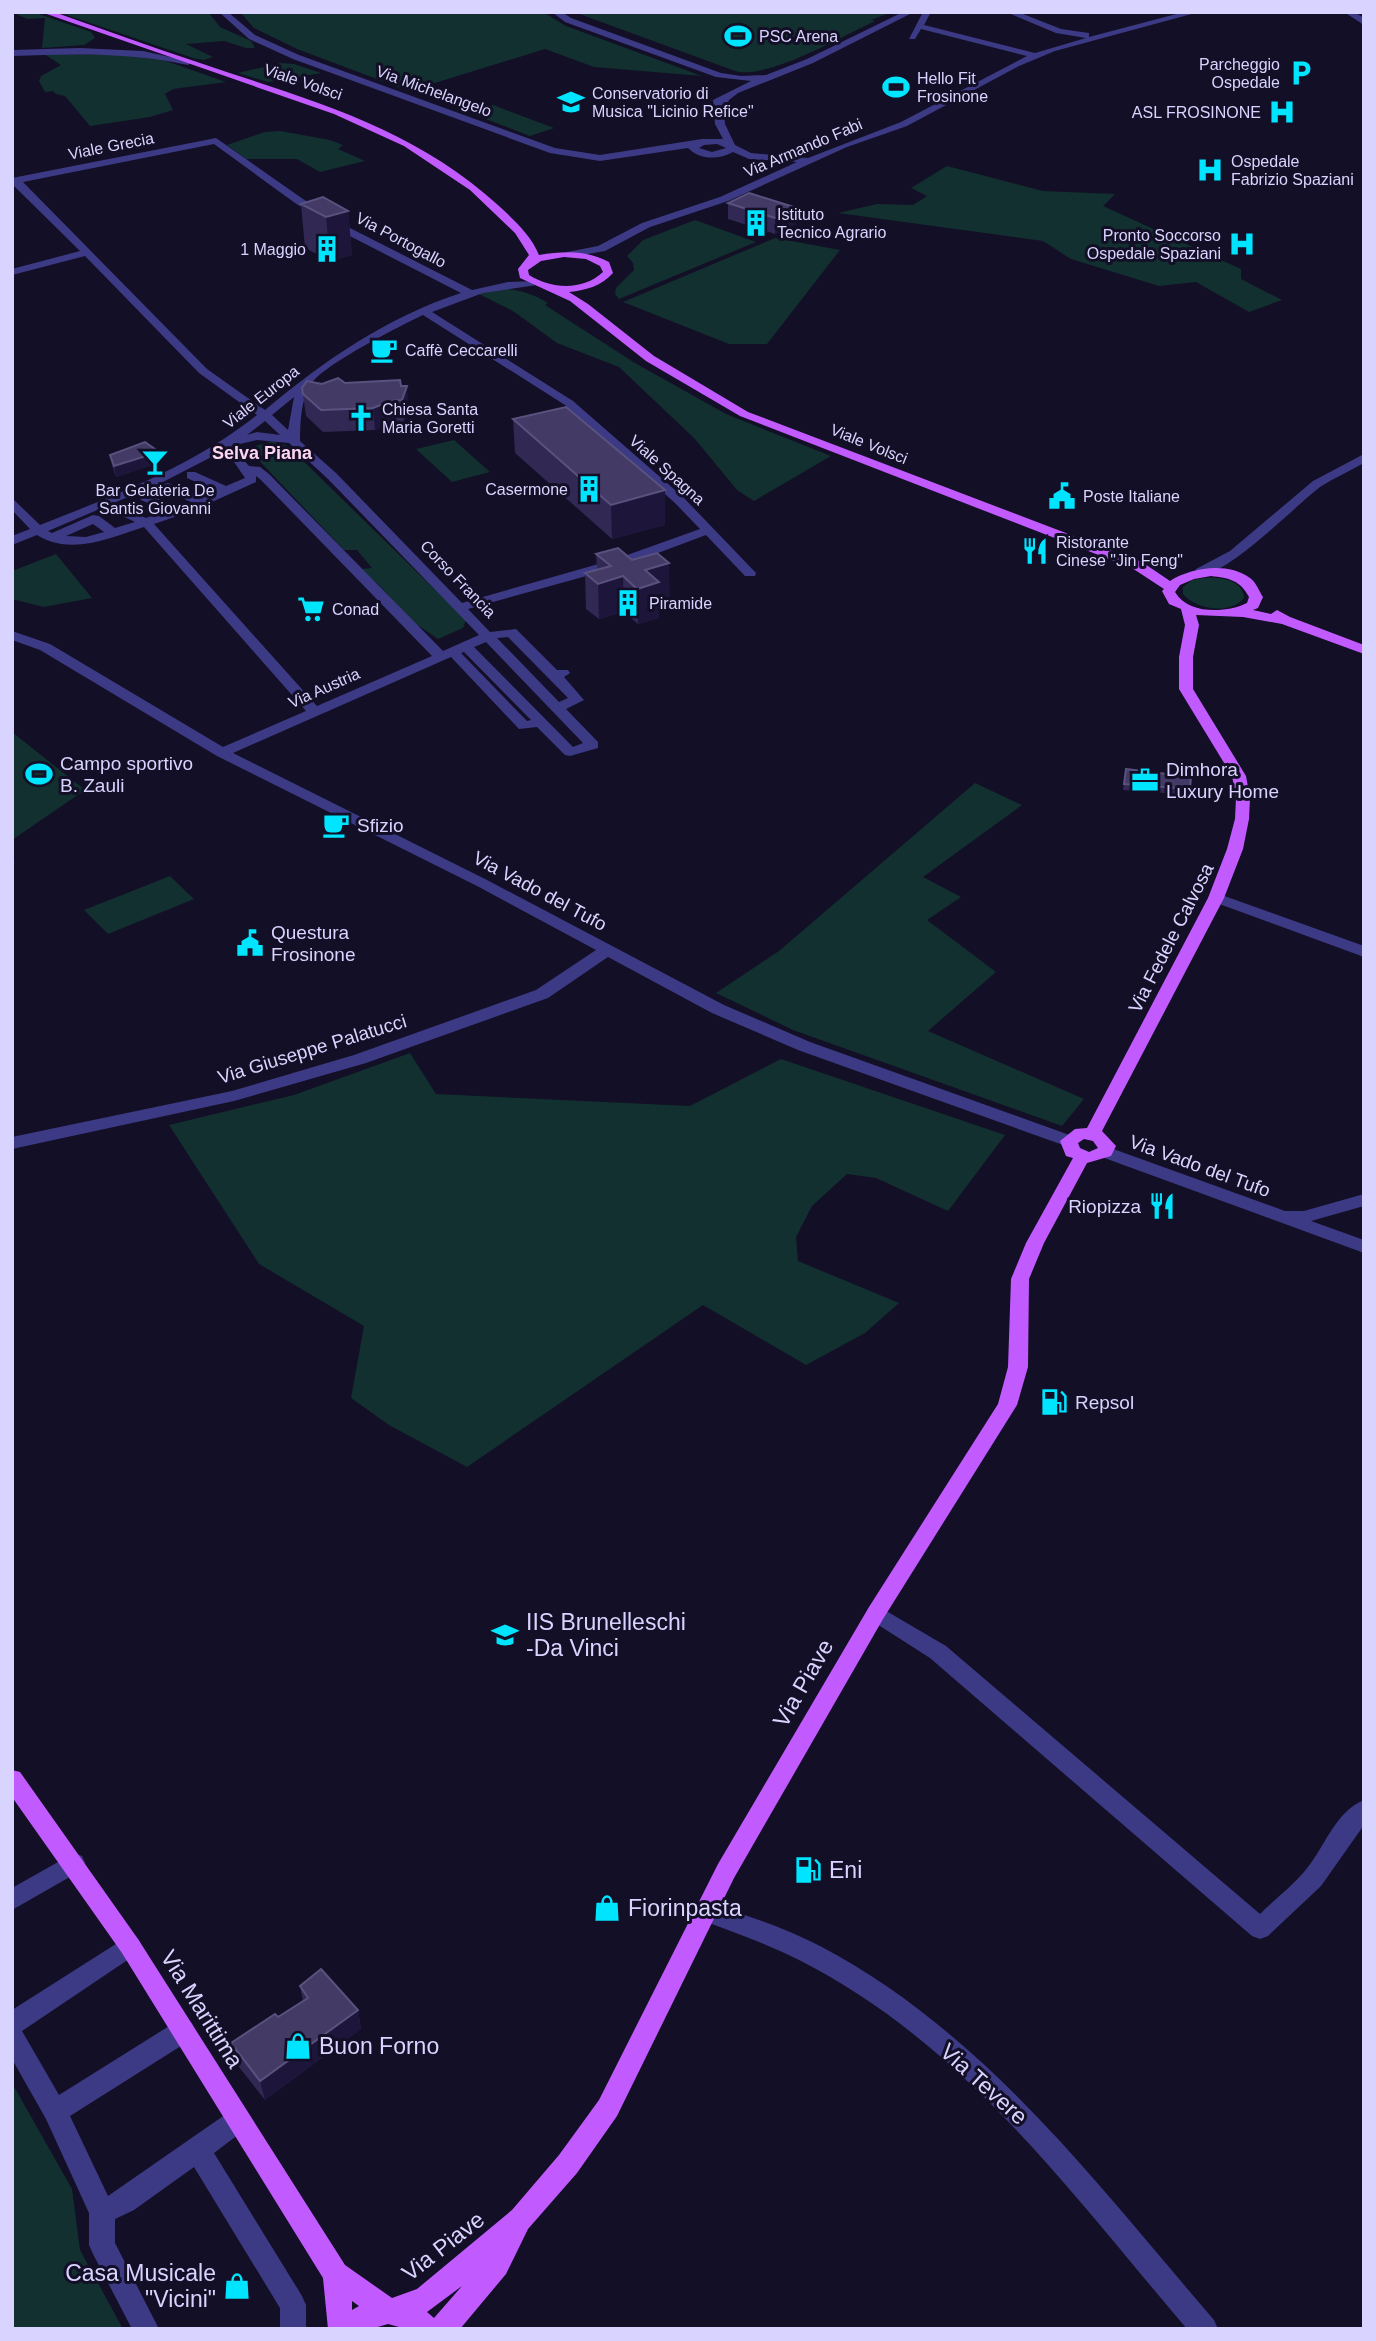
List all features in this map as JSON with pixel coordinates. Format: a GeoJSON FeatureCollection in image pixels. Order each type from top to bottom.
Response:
{"type":"FeatureCollection","features":[{"type":"Feature","properties":{"kind":"main road","name":"Viale Volsci"},"geometry":{"type":"LineString","coordinates":[[45,12],[340,113],[405,141],[438,159],[481,192],[523,235],[543,250],[556,254]]}},
{"type":"Feature","properties":{"kind":"main road"},"geometry":{"type":"LineString","coordinates":[[523,235],[534,256],[524,269],[533,283],[565,292],[584,305]]}},
{"type":"Feature","properties":{"kind":"main road","name":"Viale Volsci"},"geometry":{"type":"LineString","coordinates":[[524,269],[538,258],[556,254],[596,258],[608,268]]}},
{"type":"Feature","properties":{"kind":"main road"},"geometry":{"type":"LineString","coordinates":[[584,305],[584,291],[604,277],[608,268]]}},
{"type":"Feature","properties":{"kind":"main road"},"geometry":{"type":"LineString","coordinates":[[549,287],[589,285]]}},
{"type":"Feature","properties":{"kind":"main road","name":"Viale Volsci"},"geometry":{"type":"LineString","coordinates":[[584,305],[604,324],[687,383],[744,414],[1137,565],[1160,579],[1170,588],[1174,600],[1187,608]]}},
{"type":"Feature","properties":{"kind":"main road","name":"Viale Volsci"},"geometry":{"type":"LineString","coordinates":[[1137,565],[1195,573],[1222,573],[1240,579]]}},
{"type":"Feature","properties":{"kind":"main road"},"geometry":{"type":"LineString","coordinates":[[1170,588],[1176,580],[1195,573]]}},
{"type":"Feature","properties":{"kind":"main road"},"geometry":{"type":"LineString","coordinates":[[1240,579],[1254,589],[1256,597],[1285,620]]}},
{"type":"Feature","properties":{"kind":"main road"},"geometry":{"type":"LineString","coordinates":[[1191,639],[1205,625],[1248,608],[1256,597]]}},
{"type":"Feature","properties":{"kind":"main road"},"geometry":{"type":"LineString","coordinates":[[1187,608],[1202,613],[1285,620],[1364,650]]}},
{"type":"Feature","properties":{"kind":"main road","name":"Via Fedele Calvosa"},"geometry":{"type":"LineString","coordinates":[[1092,1134],[1216,898],[1236,849],[1242,819],[1243,798],[1239,776],[1186,689],[1186,657],[1192,621],[1187,608]]}},
{"type":"Feature","properties":{"kind":"main road"},"geometry":{"type":"LineString","coordinates":[[1081,1133],[1092,1134],[1105,1142],[1105,1152],[1095,1158],[1076,1149],[1081,1133]]}},
{"type":"Feature","properties":{"kind":"main road","name":"Via Piave"},"geometry":{"type":"LineString","coordinates":[[350,2329],[373,2312],[425,2300],[521,2219],[568,2164],[608,2108],[726,1871],[876,1613],[1007,1405],[1018,1367],[1020,1279],[1076,1149]]}},
{"type":"Feature","properties":{"kind":"main road","name":"Via Marittima"},"geometry":{"type":"LineString","coordinates":[[14,1783],[74,1863],[130,1946],[336,2274],[391,2310],[417,2319],[426,2329]]}},
{"type":"Feature","properties":{"kind":"main road","name":"Via Piave"},"geometry":{"type":"LineString","coordinates":[[442,2329],[497,2265],[521,2219]]}},
{"type":"Feature","properties":{"kind":"main road","name":"Via Marittima"},"geometry":{"type":"LineString","coordinates":[[336,2274],[341,2329]]}},
{"type":"Feature","properties":{"kind":"street","name":"Via Michelangelo"},"geometry":{"type":"LineString","coordinates":[[223,12],[252,37],[296,57],[553,151],[586,158],[699,146]]}},
{"type":"Feature","properties":{"kind":"street"},"geometry":{"type":"LineString","coordinates":[[556,12],[568,20],[694,66],[736,79],[766,78]]}},
{"type":"Feature","properties":{"kind":"street"},"geometry":{"type":"LineString","coordinates":[[720,111],[725,99],[739,89],[810,61],[910,12]]}},
{"type":"Feature","properties":{"kind":"street"},"geometry":{"type":"LineString","coordinates":[[912,37],[927,12]]}},
{"type":"Feature","properties":{"kind":"street"},"geometry":{"type":"LineString","coordinates":[[994,12],[1054,33],[1107,34]]}},
{"type":"Feature","properties":{"kind":"street"},"geometry":{"type":"LineString","coordinates":[[1010,12],[1072,43]]}},
{"type":"Feature","properties":{"kind":"street"},"geometry":{"type":"LineString","coordinates":[[1169,12],[1191,14]]}},
{"type":"Feature","properties":{"kind":"street"},"geometry":{"type":"LineString","coordinates":[[1348,12],[1364,22]]}},
{"type":"Feature","properties":{"kind":"street","name":"Via Armando Fabi"},"geometry":{"type":"LineString","coordinates":[[571,254],[595,251],[646,225],[766,181],[844,145],[904,124],[1036,56],[1072,43],[1191,14]]}},
{"type":"Feature","properties":{"kind":"street"},"geometry":{"type":"LineString","coordinates":[[918,26],[1036,56]]}},
{"type":"Feature","properties":{"kind":"street"},"geometry":{"type":"LineString","coordinates":[[95,29],[103,37],[97,47]]}},
{"type":"Feature","properties":{"kind":"street"},"geometry":{"type":"LineString","coordinates":[[1052,50],[1054,33]]}},
{"type":"Feature","properties":{"kind":"street"},"geometry":{"type":"LineString","coordinates":[[12,54],[97,47],[117,44],[122,39]]}},
{"type":"Feature","properties":{"kind":"street"},"geometry":{"type":"LineString","coordinates":[[97,47],[145,52],[188,62]]}},
{"type":"Feature","properties":{"kind":"street"},"geometry":{"type":"LineString","coordinates":[[694,66],[712,76],[717,85],[720,124],[730,146],[772,171],[766,181]]}},
{"type":"Feature","properties":{"kind":"street"},"geometry":{"type":"LineString","coordinates":[[717,85],[731,84],[739,89]]}},
{"type":"Feature","properties":{"kind":"street"},"geometry":{"type":"LineString","coordinates":[[699,146],[714,136],[720,124]]}},
{"type":"Feature","properties":{"kind":"street","name":"Viale Grecia"},"geometry":{"type":"LineString","coordinates":[[14,180],[216,141]]}},
{"type":"Feature","properties":{"kind":"street","name":"Via Portogallo"},"geometry":{"type":"LineString","coordinates":[[216,141],[299,201],[346,230],[469,293]]}},
{"type":"Feature","properties":{"kind":"street"},"geometry":{"type":"LineString","coordinates":[[699,146],[730,146]]}},
{"type":"Feature","properties":{"kind":"street"},"geometry":{"type":"LineString","coordinates":[[699,146],[712,155],[794,168]]}},
{"type":"Feature","properties":{"kind":"street"},"geometry":{"type":"LineString","coordinates":[[712,155],[727,152],[730,146]]}},
{"type":"Feature","properties":{"kind":"street"},"geometry":{"type":"LineString","coordinates":[[759,161],[812,160]]}},
{"type":"Feature","properties":{"kind":"street"},"geometry":{"type":"LineString","coordinates":[[14,180],[203,371],[266,416]]}},
{"type":"Feature","properties":{"kind":"street"},"geometry":{"type":"LineString","coordinates":[[608,268],[610,256],[628,236]]}},
{"type":"Feature","properties":{"kind":"street"},"geometry":{"type":"LineString","coordinates":[[12,272],[86,253]]}},
{"type":"Feature","properties":{"kind":"street"},"geometry":{"type":"LineString","coordinates":[[486,288],[524,269]]}},
{"type":"Feature","properties":{"kind":"street"},"geometry":{"type":"LineString","coordinates":[[486,288],[533,283]]}},
{"type":"Feature","properties":{"kind":"street","name":"Viale Europa"},"geometry":{"type":"LineString","coordinates":[[12,541],[229,447],[309,379],[364,341],[425,312],[486,288]]}},
{"type":"Feature","properties":{"kind":"street","name":"Viale Spagna"},"geometry":{"type":"LineString","coordinates":[[425,312],[569,403],[679,500],[708,530],[621,562],[461,607]]}},
{"type":"Feature","properties":{"kind":"street"},"geometry":{"type":"LineString","coordinates":[[51,538],[168,487],[191,475],[229,447],[257,436],[295,440],[292,429],[295,412],[309,379]]}},
{"type":"Feature","properties":{"kind":"street","name":"Corso Francia"},"geometry":{"type":"LineString","coordinates":[[266,416],[295,440],[461,607],[593,745],[570,752],[540,722]]}},
{"type":"Feature","properties":{"kind":"street"},"geometry":{"type":"LineString","coordinates":[[12,502],[38,530],[51,538],[87,541],[177,512],[252,480],[229,447]]}},
{"type":"Feature","properties":{"kind":"street"},"geometry":{"type":"LineString","coordinates":[[1195,573],[1234,554],[1315,486],[1364,458]]}},
{"type":"Feature","properties":{"kind":"street"},"geometry":{"type":"LineString","coordinates":[[246,470],[256,470],[265,477],[524,726],[540,722],[466,645]]}},
{"type":"Feature","properties":{"kind":"street"},"geometry":{"type":"LineString","coordinates":[[191,475],[227,491]]}},
{"type":"Feature","properties":{"kind":"street"},"geometry":{"type":"LineString","coordinates":[[168,487],[201,502]]}},
{"type":"Feature","properties":{"kind":"street"},"geometry":{"type":"LineString","coordinates":[[145,497],[177,512]]}},
{"type":"Feature","properties":{"kind":"street"},"geometry":{"type":"LineString","coordinates":[[118,509],[147,523],[314,711]]}},
{"type":"Feature","properties":{"kind":"street"},"geometry":{"type":"LineString","coordinates":[[93,519],[114,533]]}},
{"type":"Feature","properties":{"kind":"street"},"geometry":{"type":"LineString","coordinates":[[708,530],[750,573]]}},
{"type":"Feature","properties":{"kind":"street"},"geometry":{"type":"LineString","coordinates":[[1234,554],[1234,569],[1240,579]]}},
{"type":"Feature","properties":{"kind":"street"},"geometry":{"type":"LineString","coordinates":[[488,636],[511,632],[559,675],[577,700],[557,707]]}},
{"type":"Feature","properties":{"kind":"street","name":"Via Vado del Tufo"},"geometry":{"type":"LineString","coordinates":[[12,635],[45,647],[222,753],[482,883],[718,1009],[804,1046],[1076,1149]]}},
{"type":"Feature","properties":{"kind":"street","name":"Via Austria"},"geometry":{"type":"LineString","coordinates":[[222,753],[488,636]]}},
{"type":"Feature","properties":{"kind":"street"},"geometry":{"type":"LineString","coordinates":[[1216,898],[1364,952]]}},
{"type":"Feature","properties":{"kind":"street","name":"Via Giuseppe Palatucci"},"geometry":{"type":"LineString","coordinates":[[12,1143],[234,1096],[360,1059],[542,994],[607,950]]}},
{"type":"Feature","properties":{"kind":"street","name":"Via Vado del Tufo"},"geometry":{"type":"LineString","coordinates":[[1105,1152],[1364,1247]]}},
{"type":"Feature","properties":{"kind":"street","name":"Via Vado del Tufo"},"geometry":{"type":"LineString","coordinates":[[1280,1218],[1304,1216],[1364,1200]]}},
{"type":"Feature","properties":{"kind":"street"},"geometry":{"type":"LineString","coordinates":[[876,1613],[938,1652],[1260,1929],[1313,1880],[1349,1825],[1364,1810]]}},
{"type":"Feature","properties":{"kind":"street"},"geometry":{"type":"LineString","coordinates":[[12,1900],[74,1863]]}},
{"type":"Feature","properties":{"kind":"street","name":"Via Tevere"},"geometry":{"type":"LineString","coordinates":[[706,1912],[772,1936],[824,1962],[874,1993],[976,2072],[1055,2151],[1205,2329]]}},
{"type":"Feature","properties":{"kind":"street"},"geometry":{"type":"LineString","coordinates":[[12,2024],[130,1946]]}},
{"type":"Feature","properties":{"kind":"street"},"geometry":{"type":"LineString","coordinates":[[55,2111],[183,2031]]}},
{"type":"Feature","properties":{"kind":"street"},"geometry":{"type":"LineString","coordinates":[[12,2036],[55,2111],[102,2212],[102,2245],[146,2329]]}},
{"type":"Feature","properties":{"kind":"street"},"geometry":{"type":"LineString","coordinates":[[102,2212],[125,2201],[238,2120]]}},
{"type":"Feature","properties":{"kind":"street"},"geometry":{"type":"LineString","coordinates":[[198,2150],[293,2305],[293,2329]]}},
{"type":"Feature","properties":{"kind":"green space"},"geometry":{"type":"Polygon","coordinates":[[[12,12],[33,12],[91,32],[95,38],[84,45],[42,48],[45,18],[27,19],[12,12]]]}},
{"type":"Feature","properties":{"kind":"green space"},"geometry":{"type":"Polygon","coordinates":[[[58,12],[209,13],[220,27],[251,41],[255,48],[224,41],[186,44],[213,57],[204,60],[193,58],[58,12]]]}},
{"type":"Feature","properties":{"kind":"green space"},"geometry":{"type":"Polygon","coordinates":[[[240,12],[543,12],[566,26],[702,76],[594,67],[545,49],[409,91],[297,49],[254,28],[240,12]]]}},
{"type":"Feature","properties":{"kind":"green space","name":"PSC Arena"},"geometry":{"type":"Polygon","coordinates":[[[574,12],[892,12],[871,20],[875,21],[805,55],[749,72],[735,71],[574,12]]]}},
{"type":"Feature","properties":{"kind":"green space"},"geometry":{"type":"Polygon","coordinates":[[[44,54],[149,55],[226,82],[173,89],[165,94],[173,110],[150,117],[90,126],[65,96],[53,91],[45,92],[39,81],[41,76],[61,65],[44,54]]]}},
{"type":"Feature","properties":{"kind":"green space"},"geometry":{"type":"Polygon","coordinates":[[[281,63],[294,64],[321,73],[268,82],[238,73],[281,63]]]}},
{"type":"Feature","properties":{"kind":"green space"},"geometry":{"type":"Polygon","coordinates":[[[493,105],[554,128],[530,136],[470,113],[493,105]]]}},
{"type":"Feature","properties":{"kind":"green space"},"geometry":{"type":"Polygon","coordinates":[[[280,131],[330,140],[343,145],[338,149],[365,161],[320,172],[297,159],[246,159],[227,145],[265,132],[280,131]]]}},
{"type":"Feature","properties":{"kind":"green space"},"geometry":{"type":"Polygon","coordinates":[[[947,166],[1043,191],[1115,194],[1103,206],[1241,269],[1241,279],[1282,300],[1249,312],[1196,282],[1159,286],[1071,259],[1043,241],[838,213],[877,204],[913,205],[927,196],[911,188],[947,166]]]}},
{"type":"Feature","properties":{"kind":"green space"},"geometry":{"type":"Polygon","coordinates":[[[695,220],[756,242],[619,299],[615,294],[616,288],[634,270],[633,263],[627,256],[643,240],[695,220]]]}},
{"type":"Feature","properties":{"kind":"green space"},"geometry":{"type":"Polygon","coordinates":[[[775,238],[840,250],[767,344],[729,344],[623,302],[775,238]]]}},
{"type":"Feature","properties":{"kind":"green space"},"geometry":{"type":"Polygon","coordinates":[[[495,288],[523,292],[541,299],[548,303],[545,305],[635,363],[726,414],[831,456],[754,501],[737,490],[695,439],[619,367],[557,343],[513,311],[479,294],[495,288]]]}},
{"type":"Feature","properties":{"kind":"green space"},"geometry":{"type":"Polygon","coordinates":[[[454,440],[490,472],[452,482],[416,449],[454,440]]]}},
{"type":"Feature","properties":{"kind":"green space"},"geometry":{"type":"Polygon","coordinates":[[[272,441],[288,446],[466,620],[463,628],[438,639],[407,618],[383,589],[361,569],[372,568],[357,550],[344,550],[251,452],[255,446],[272,441]]]}},
{"type":"Feature","properties":{"kind":"green space"},"geometry":{"type":"Polygon","coordinates":[[[56,554],[92,598],[43,607],[12,599],[12,571],[56,554]]]}},
{"type":"Feature","properties":{"kind":"green space"},"geometry":{"type":"Polygon","coordinates":[[[1204,578],[1235,583],[1243,592],[1244,598],[1230,607],[1222,608],[1196,604],[1183,594],[1183,587],[1192,580],[1204,578]]]}},
{"type":"Feature","properties":{"kind":"green space","name":"Campo sportivo B. Zauli"},"geometry":{"type":"Polygon","coordinates":[[[12,732],[85,790],[12,840],[12,732]]]}},
{"type":"Feature","properties":{"kind":"green space"},"geometry":{"type":"Polygon","coordinates":[[[975,783],[1022,805],[923,877],[961,897],[927,920],[996,972],[928,1031],[1084,1099],[1062,1126],[793,1030],[716,993],[779,951],[975,783]]]}},
{"type":"Feature","properties":{"kind":"green space"},"geometry":{"type":"Polygon","coordinates":[[[170,876],[194,899],[108,934],[84,910],[170,876]]]}},
{"type":"Feature","properties":{"kind":"green space"},"geometry":{"type":"Polygon","coordinates":[[[410,1053],[436,1094],[690,1106],[781,1059],[1005,1135],[948,1211],[876,1178],[847,1174],[812,1206],[796,1237],[798,1261],[899,1303],[865,1333],[806,1365],[703,1305],[467,1467],[389,1425],[351,1398],[364,1326],[259,1264],[169,1125],[294,1095],[410,1053]]]}},
{"type":"Feature","properties":{"kind":"green space"},"geometry":{"type":"Polygon","coordinates":[[[12,2083],[72,2189],[80,2250],[123,2329],[12,2329],[12,2083]]]}},
{"type":"Feature","properties":{"kind":"building"},"geometry":{"type":"Polygon","coordinates":[[[749,193],[797,208],[775,218],[728,203],[749,193]]]}},
{"type":"Feature","properties":{"kind":"building"},"geometry":{"type":"Polygon","coordinates":[[[323,197],[348,211],[326,217],[301,204],[323,197]]]}},
{"type":"Feature","properties":{"kind":"building"},"geometry":{"type":"Polygon","coordinates":[[[338,378],[345,383],[400,380],[401,386],[407,386],[402,400],[373,408],[321,410],[303,394],[302,388],[307,381],[322,384],[338,378]]]}},
{"type":"Feature","properties":{"kind":"building"},"geometry":{"type":"Polygon","coordinates":[[[566,407],[665,490],[611,505],[513,419],[566,407]]]}},
{"type":"Feature","properties":{"kind":"building"},"geometry":{"type":"Polygon","coordinates":[[[145,442],[159,452],[114,466],[110,455],[145,442]]]}},
{"type":"Feature","properties":{"kind":"building"},"geometry":{"type":"Polygon","coordinates":[[[618,548],[632,560],[657,553],[669,563],[645,570],[659,582],[637,589],[623,576],[598,584],[585,573],[611,566],[596,554],[618,548]]]}},
{"type":"Feature","properties":{"kind":"building"},"geometry":{"type":"Polygon","coordinates":[[[1126,769],[1191,777],[1190,789],[1124,784],[1126,769]]]}},
{"type":"Feature","properties":{"kind":"building"},"geometry":{"type":"Polygon","coordinates":[[[321,1969],[358,2010],[260,2081],[231,2043],[275,2014],[278,2017],[308,1998],[300,1986],[321,1969]]]}},
{"type":"Feature","properties":{"kind":"place","name":"PSC Arena"},"geometry":{"type":"Point","coordinates":[738,36]}},
{"type":"Feature","properties":{"kind":"place","name":"Parcheggio Ospedale"},"geometry":{"type":"Point","coordinates":[1301,73]}},
{"type":"Feature","properties":{"kind":"place","name":"Hello Fit Frosinone"},"geometry":{"type":"Point","coordinates":[896,87]}},
{"type":"Feature","properties":{"kind":"place","name":"Conservatorio di Musica \"Licinio Refice\""},"geometry":{"type":"Point","coordinates":[571,102]}},
{"type":"Feature","properties":{"kind":"place","name":"ASL FROSINONE"},"geometry":{"type":"Point","coordinates":[1282,112]}},
{"type":"Feature","properties":{"kind":"place","name":"Ospedale Fabrizio Spaziani"},"geometry":{"type":"Point","coordinates":[1210,170]}},
{"type":"Feature","properties":{"kind":"place","name":"Istituto Tecnico Agrario"},"geometry":{"type":"Point","coordinates":[756,223]}},
{"type":"Feature","properties":{"kind":"place","name":"Pronto Soccorso Ospedale Spaziani"},"geometry":{"type":"Point","coordinates":[1242,244]}},
{"type":"Feature","properties":{"kind":"place","name":"1 Maggio"},"geometry":{"type":"Point","coordinates":[327,249]}},
{"type":"Feature","properties":{"kind":"place","name":"Caffè Ceccarelli"},"geometry":{"type":"Point","coordinates":[384,350]}},
{"type":"Feature","properties":{"kind":"place","name":"Chiesa Santa Maria Goretti"},"geometry":{"type":"Point","coordinates":[361,418]}},
{"type":"Feature","properties":{"kind":"place","name":"Bar Gelateria De Santis Giovanni"},"geometry":{"type":"Point","coordinates":[155,462]}},
{"type":"Feature","properties":{"kind":"place","name":"Casermone"},"geometry":{"type":"Point","coordinates":[589,489]}},
{"type":"Feature","properties":{"kind":"place","name":"Poste Italiane"},"geometry":{"type":"Point","coordinates":[1062,496]}},
{"type":"Feature","properties":{"kind":"place","name":"Ristorante Cinese \"Jin Feng\""},"geometry":{"type":"Point","coordinates":[1035,551]}},
{"type":"Feature","properties":{"kind":"place","name":"Piramide"},"geometry":{"type":"Point","coordinates":[628,603]}},
{"type":"Feature","properties":{"kind":"place","name":"Conad"},"geometry":{"type":"Point","coordinates":[311,609]}},
{"type":"Feature","properties":{"kind":"place","name":"Campo sportivo B. Zauli"},"geometry":{"type":"Point","coordinates":[39,774]}},
{"type":"Feature","properties":{"kind":"place","name":"Dimhora Luxury Home"},"geometry":{"type":"Point","coordinates":[1145,780]}},
{"type":"Feature","properties":{"kind":"place","name":"Sfizio"},"geometry":{"type":"Point","coordinates":[336,825]}},
{"type":"Feature","properties":{"kind":"place","name":"Questura Frosinone"},"geometry":{"type":"Point","coordinates":[250,943]}},
{"type":"Feature","properties":{"kind":"place","name":"Riopizza"},"geometry":{"type":"Point","coordinates":[1162,1206]}},
{"type":"Feature","properties":{"kind":"place","name":"Repsol"},"geometry":{"type":"Point","coordinates":[1054,1402]}},
{"type":"Feature","properties":{"kind":"place","name":"IIS Brunelleschi -Da Vinci"},"geometry":{"type":"Point","coordinates":[505,1635]}},
{"type":"Feature","properties":{"kind":"place","name":"Eni"},"geometry":{"type":"Point","coordinates":[808,1870]}},
{"type":"Feature","properties":{"kind":"place","name":"Fiorinpasta"},"geometry":{"type":"Point","coordinates":[607,1908]}},
{"type":"Feature","properties":{"kind":"place","name":"Buon Forno"},"geometry":{"type":"Point","coordinates":[298,2046]}},
{"type":"Feature","properties":{"kind":"place","name":"Casa Musicale \"Vicini\""},"geometry":{"type":"Point","coordinates":[237,2286]}},
{"type":"Feature","properties":{"kind":"district","name":"Selva Piana"},"geometry":{"type":"Point","coordinates":[262,453]}}]}
